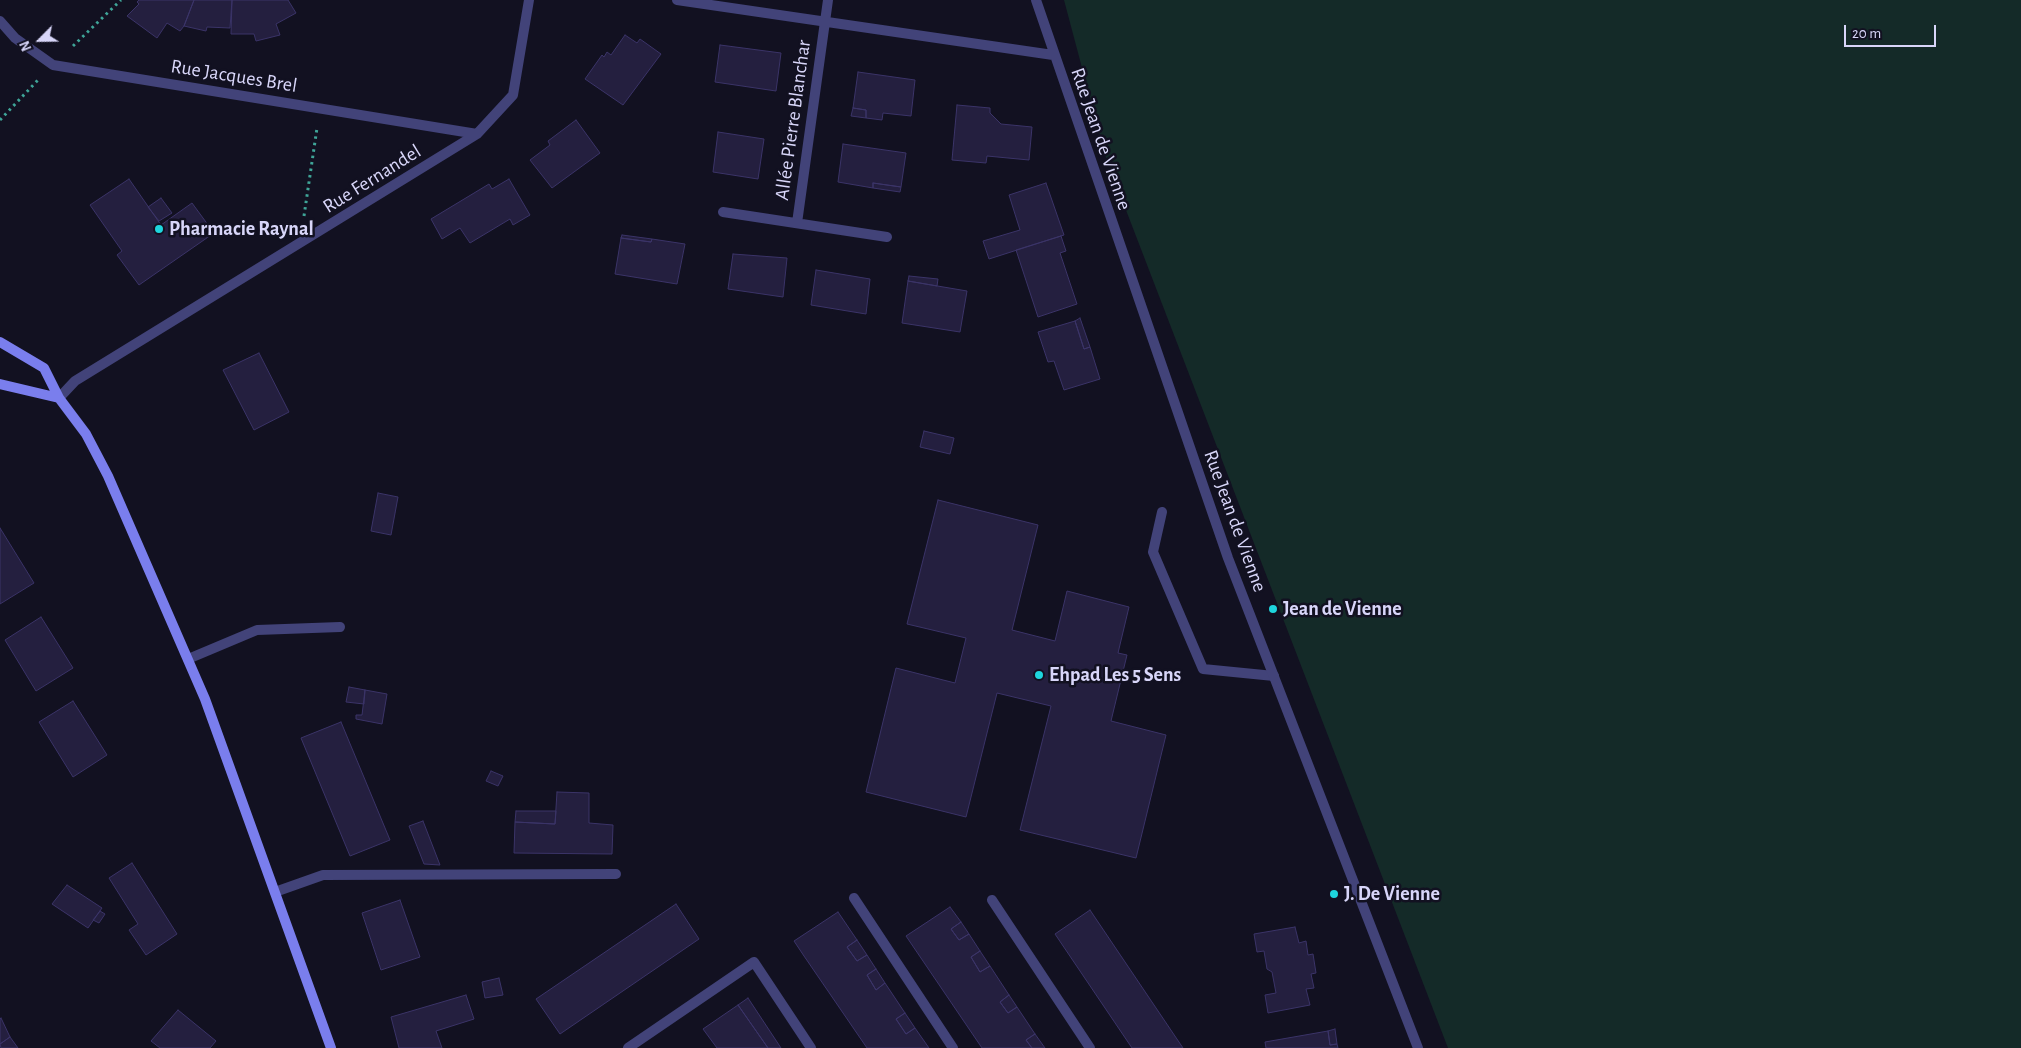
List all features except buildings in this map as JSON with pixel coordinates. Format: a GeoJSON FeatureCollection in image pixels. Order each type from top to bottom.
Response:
{"type":"FeatureCollection","features":[{"type":"Feature","properties":{"kind":"main road"},"geometry":{"type":"LineString","coordinates":[[0,342],[44,368],[59,398],[86,434],[108,476],[205,699],[331,1048]]}},
{"type":"Feature","properties":{"kind":"main road"},"geometry":{"type":"LineString","coordinates":[[0,384],[59,398]]}},
{"type":"Feature","properties":{"kind":"street","name":"Rue Fernandel"},"geometry":{"type":"LineString","coordinates":[[59,398],[75,381],[477,134],[513,95],[529,0]]}},
{"type":"Feature","properties":{"kind":"street","name":"Allée Pierre Blanchar"},"geometry":{"type":"LineString","coordinates":[[677,0],[1053,55]]}},
{"type":"Feature","properties":{"kind":"street","name":"Allée Pierre Blanchar"},"geometry":{"type":"LineString","coordinates":[[797,223],[828,0]]}},
{"type":"Feature","properties":{"kind":"street","name":"Rue Jean de Vienne"},"geometry":{"type":"LineString","coordinates":[[1036,0],[1053,55],[1228,558],[1418,1048]]}},
{"type":"Feature","properties":{"kind":"street","name":"Rue Jacques Brel"},"geometry":{"type":"LineString","coordinates":[[0,21],[15,38],[53,65],[477,134]]}},
{"type":"Feature","properties":{"kind":"street","name":"Allée Pierre Blanchar"},"geometry":{"type":"LineString","coordinates":[[723,212],[887,237]]}},
{"type":"Feature","properties":{"kind":"street"},"geometry":{"type":"LineString","coordinates":[[1162,512],[1153,552],[1202,669],[1274,676]]}},
{"type":"Feature","properties":{"kind":"street"},"geometry":{"type":"LineString","coordinates":[[188,659],[257,630],[340,627]]}},
{"type":"Feature","properties":{"kind":"street"},"geometry":{"type":"LineString","coordinates":[[275,892],[323,875],[616,874]]}},
{"type":"Feature","properties":{"kind":"street"},"geometry":{"type":"LineString","coordinates":[[854,898],[953,1048]]}},
{"type":"Feature","properties":{"kind":"street"},"geometry":{"type":"LineString","coordinates":[[992,900],[1090,1048]]}},
{"type":"Feature","properties":{"kind":"street"},"geometry":{"type":"LineString","coordinates":[[628,1048],[754,962],[811,1048]]}},
{"type":"Feature","properties":{"kind":"path"},"geometry":{"type":"LineString","coordinates":[[300,244],[320,108]]}},
{"type":"Feature","properties":{"kind":"green space"},"geometry":{"type":"Polygon","coordinates":[[[1064,0],[2021,0],[2021,1048],[1448,1048],[1106,158],[1064,0]]]}},
{"type":"Feature","properties":{"kind":"place","name":"Pharmacie Raynal"},"geometry":{"type":"Point","coordinates":[159,229]}},
{"type":"Feature","properties":{"kind":"place","name":"Jean de Vienne"},"geometry":{"type":"Point","coordinates":[1273,609]}},
{"type":"Feature","properties":{"kind":"place","name":"Ehpad Les 5 Sens"},"geometry":{"type":"Point","coordinates":[1039,675]}},
{"type":"Feature","properties":{"kind":"place","name":"J. De Vienne"},"geometry":{"type":"Point","coordinates":[1334,894]}}]}
